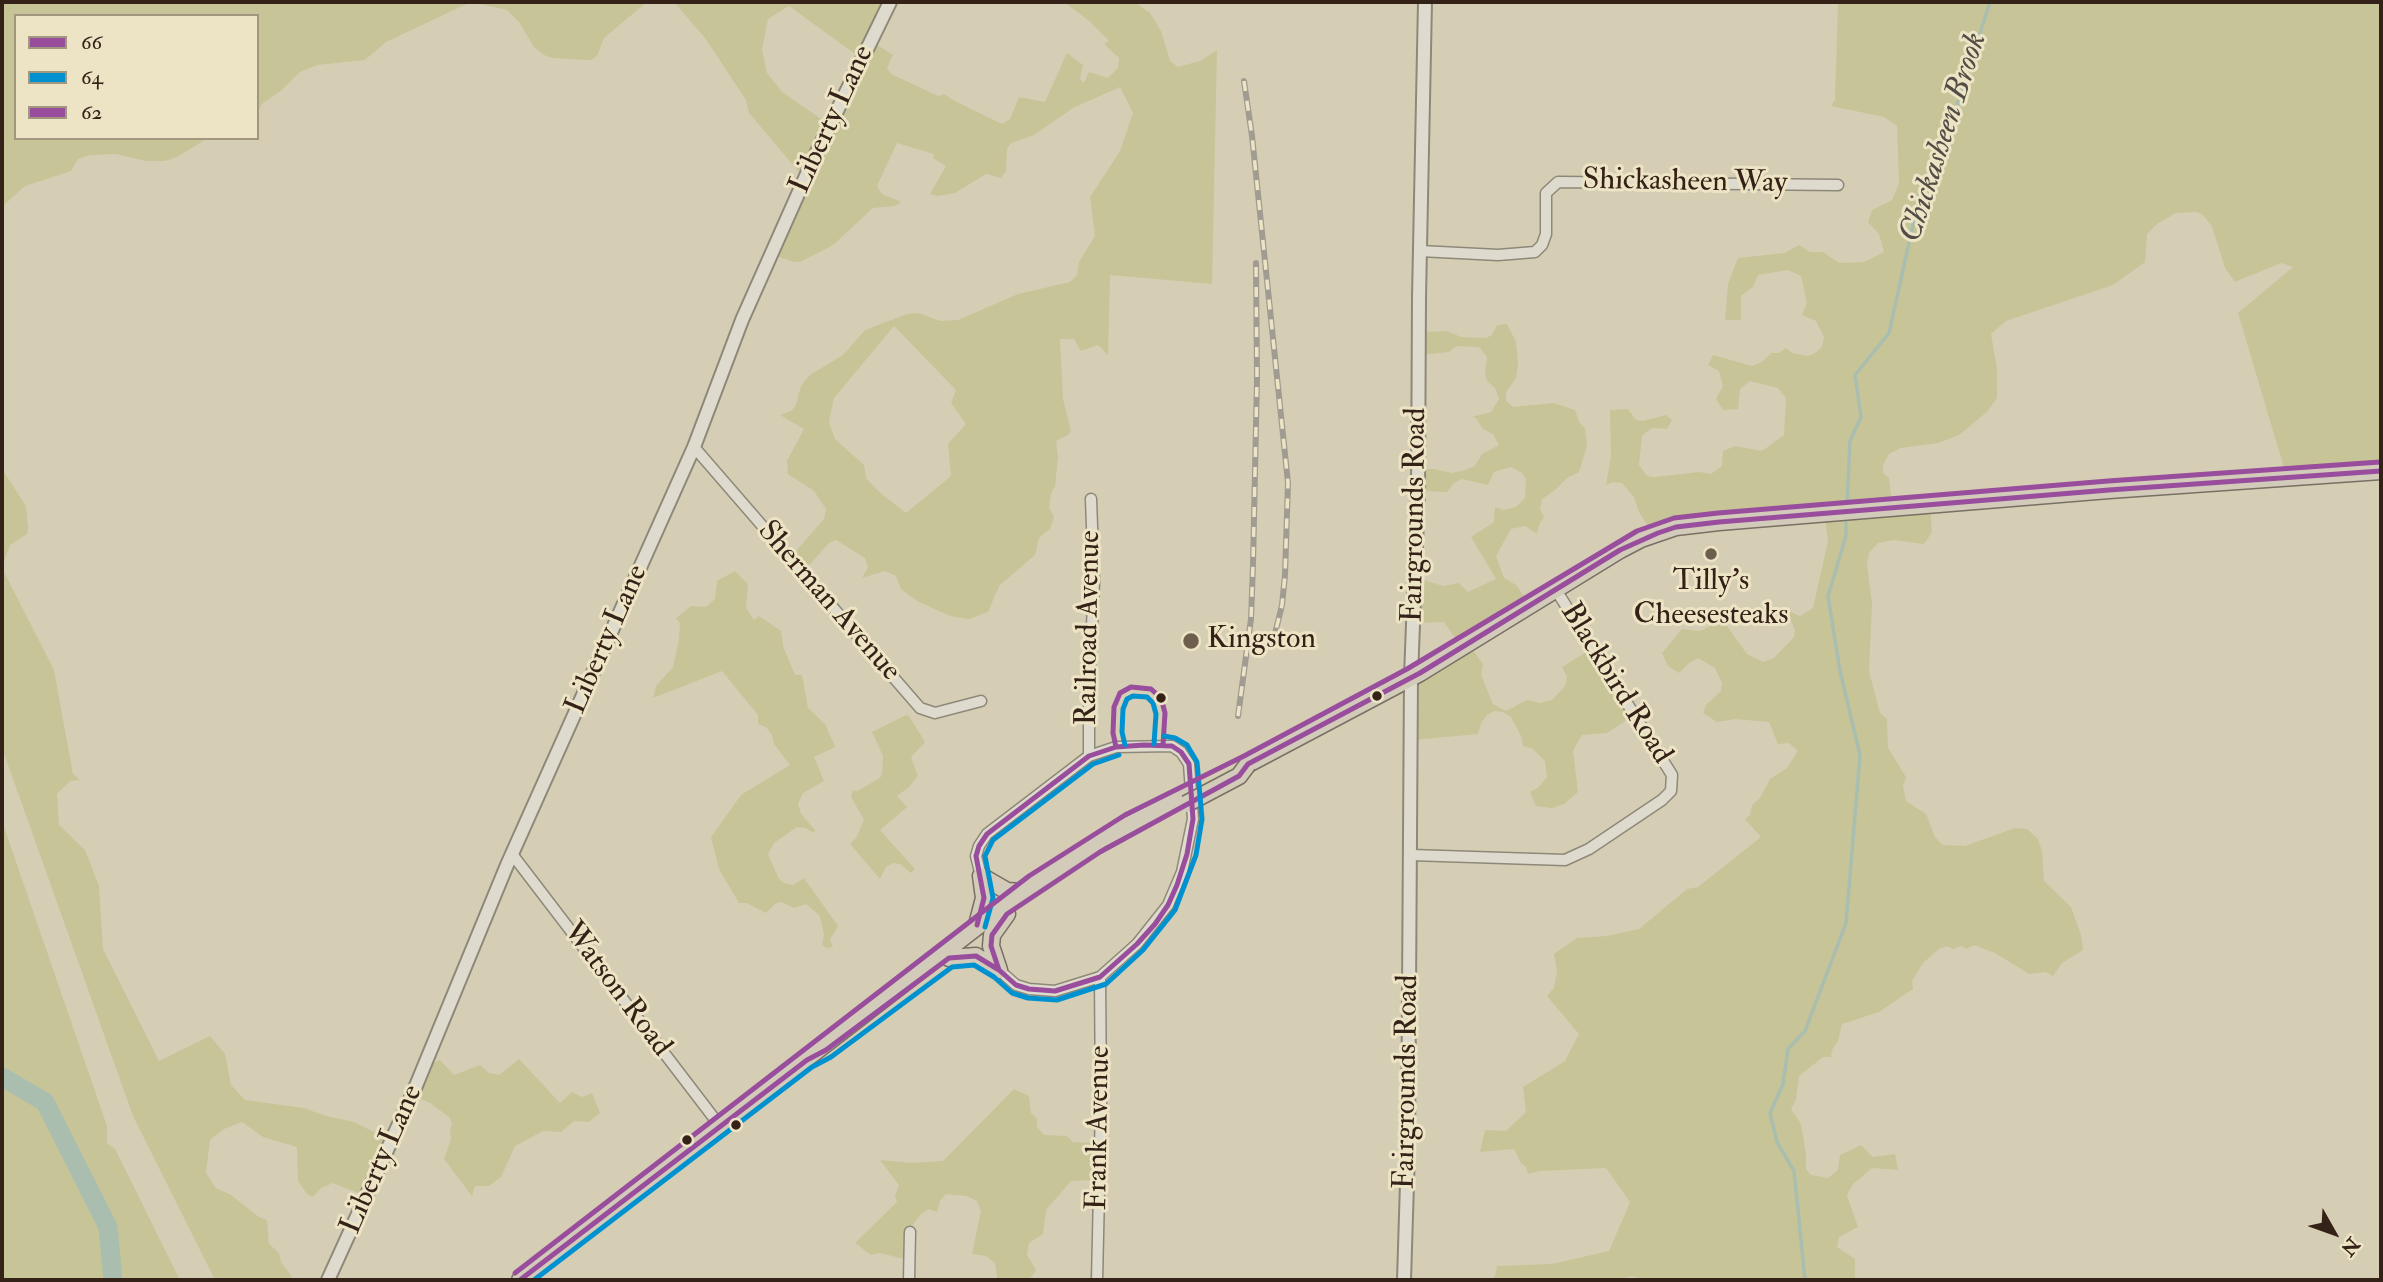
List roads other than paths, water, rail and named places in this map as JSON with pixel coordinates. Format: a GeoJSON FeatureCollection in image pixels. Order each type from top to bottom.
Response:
{"type":"FeatureCollection","features":[{"type":"Feature","properties":{"kind":"main road"},"geometry":{"type":"LineString","coordinates":[[807,1059],[826,1050],[1007,914],[1100,852],[1248,764],[1412,677],[1620,550],[1641,540],[1676,527],[1719,522],[2381,471]]}},
{"type":"Feature","properties":{"kind":"main road"},"geometry":{"type":"LineString","coordinates":[[520,1280],[1022,892],[1100,840],[1186,799]]}},
{"type":"Feature","properties":{"kind":"main road"},"geometry":{"type":"LineString","coordinates":[[981,876],[1007,891],[1022,892]]}},
{"type":"Feature","properties":{"kind":"main road"},"geometry":{"type":"LineString","coordinates":[[977,925],[984,898],[981,876]]}},
{"type":"Feature","properties":{"kind":"main road"},"geometry":{"type":"LineString","coordinates":[[999,970],[991,946],[992,935],[1007,914]]}},
{"type":"Feature","properties":{"kind":"main road"},"geometry":{"type":"LineString","coordinates":[[949,958],[976,956],[999,970]]}},
{"type":"Feature","properties":{"kind":"street","name":"Liberty Lane"},"geometry":{"type":"LineString","coordinates":[[328,1280],[413,1093],[512,854],[694,447],[742,320],[814,158],[890,2]]}},
{"type":"Feature","properties":{"kind":"street","name":"Fairgrounds Road"},"geometry":{"type":"LineString","coordinates":[[1404,1280],[1425,2]]}},
{"type":"Feature","properties":{"kind":"street","name":"Shickasheen Way"},"geometry":{"type":"LineString","coordinates":[[1420,251],[1498,255],[1535,252],[1542,245],[1546,234],[1546,193],[1558,182],[1838,185]]}},
{"type":"Feature","properties":{"kind":"street","name":"Sherman Avenue"},"geometry":{"type":"LineString","coordinates":[[694,447],[920,708],[935,713],[981,701]]}},
{"type":"Feature","properties":{"kind":"street","name":"Railroad Avenue"},"geometry":{"type":"LineString","coordinates":[[1089,756],[1094,582],[1091,499]]}},
{"type":"Feature","properties":{"kind":"street","name":"Blackbird Road"},"geometry":{"type":"LineString","coordinates":[[1411,855],[1565,860],[1589,849],[1671,791],[1672,775],[1556,590]]}},
{"type":"Feature","properties":{"kind":"street"},"geometry":{"type":"LineString","coordinates":[[981,876],[976,856],[987,834],[1089,756],[1116,747],[1172,746],[1181,752],[1189,764],[1193,820],[1187,854],[1168,905],[1137,944],[1100,977],[1055,991],[1016,985],[999,970]]}},
{"type":"Feature","properties":{"kind":"street","name":"Watson Road"},"geometry":{"type":"LineString","coordinates":[[512,854],[720,1126]]}},
{"type":"Feature","properties":{"kind":"street","name":"Frank Avenue"},"geometry":{"type":"LineString","coordinates":[[1097,1280],[1101,1104],[1100,977]]}},
{"type":"Feature","properties":{"kind":"street"},"geometry":{"type":"LineString","coordinates":[[909,1280],[910,1232]]}},
{"type":"Feature","properties":{"kind":"waterway","name":"Chickasheen Brook"},"geometry":{"type":"LineString","coordinates":[[1847,506],[1850,441],[1861,417],[1855,375],[1889,333],[1920,193],[1949,130],[1990,2]]}},
{"type":"Feature","properties":{"kind":"waterway","name":"Chickasheen Brook"},"geometry":{"type":"LineString","coordinates":[[1805,1280],[1794,1171],[1777,1142],[1770,1113],[1783,1084],[1788,1049],[1805,1031],[1846,923],[1860,755],[1840,671],[1828,596],[1846,536],[1846,517]]}},
{"type":"Feature","properties":{"kind":"waterway"},"geometry":{"type":"LineString","coordinates":[[2,1077],[45,1102],[108,1227],[113,1280]]}},
{"type":"Feature","properties":{"kind":"railway"},"geometry":{"type":"LineString","coordinates":[[1244,81],[1288,483],[1285,575],[1282,605],[1273,642]]}},
{"type":"Feature","properties":{"kind":"railway"},"geometry":{"type":"LineString","coordinates":[[1238,716],[1251,619],[1257,379],[1256,263]]}},
{"type":"Feature","properties":{"kind":"place","name":"Tilly's Cheesesteaks"},"geometry":{"type":"Point","coordinates":[1711,554]}},
{"type":"Feature","properties":{"kind":"place","name":"Kingston"},"geometry":{"type":"Point","coordinates":[1191,641]}}]}
